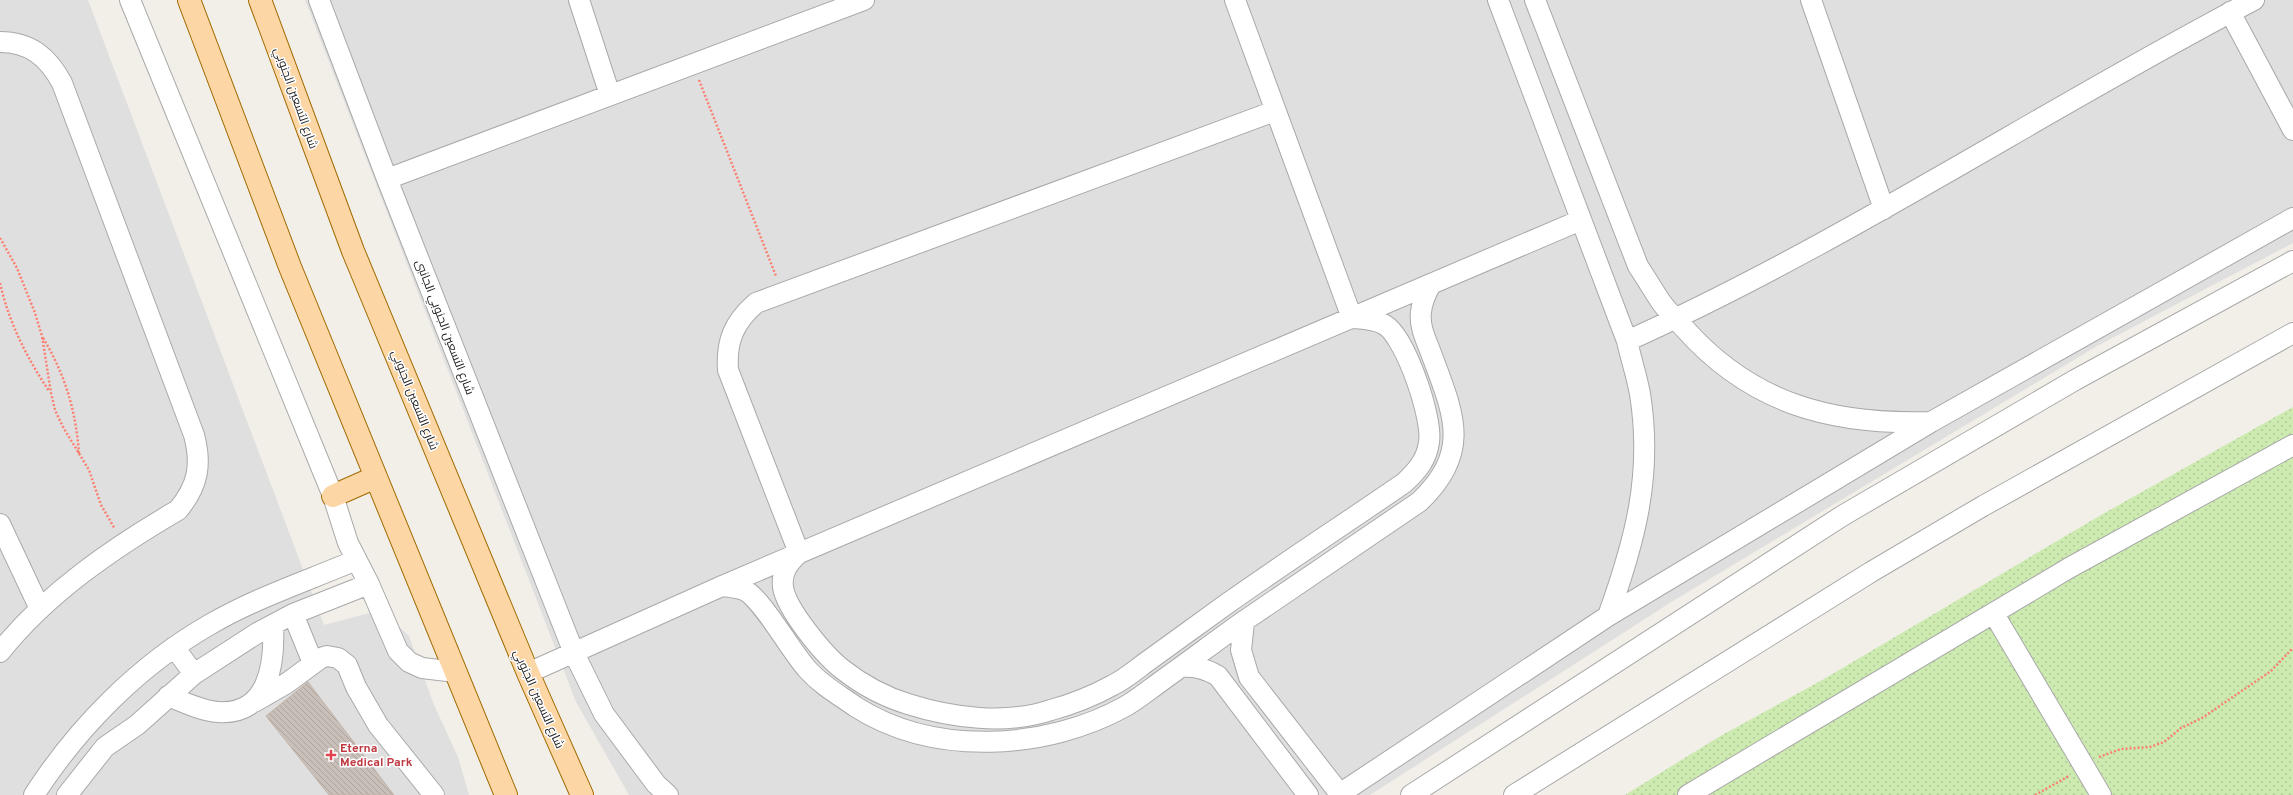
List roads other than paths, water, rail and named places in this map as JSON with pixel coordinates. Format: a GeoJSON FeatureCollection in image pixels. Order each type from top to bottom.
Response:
{"type":"FeatureCollection","features":[{"type":"Feature","properties":{"kind":"main road"},"geometry":{"type":"LineString","coordinates":[[189,0],[290,266],[506,795]]}},
{"type":"Feature","properties":{"kind":"main road","name":"شارع التسعين الجنوبي"},"geometry":{"type":"LineString","coordinates":[[260,0],[353,251],[528,673],[582,795]]}},
{"type":"Feature","properties":{"kind":"main road"},"geometry":{"type":"LineString","coordinates":[[333,496],[376,477]]}},
{"type":"Feature","properties":{"kind":"street"},"geometry":{"type":"LineString","coordinates":[[130,0],[333,496],[356,560],[369,584],[398,651],[409,662],[422,668],[456,672]]}},
{"type":"Feature","properties":{"kind":"street","name":"شارع التسعين الجنوبي الجانبى"},"geometry":{"type":"LineString","coordinates":[[319,0],[387,179],[574,653],[604,714],[656,784],[668,795]]}},
{"type":"Feature","properties":{"kind":"street"},"geometry":{"type":"LineString","coordinates":[[579,0],[610,95]]}},
{"type":"Feature","properties":{"kind":"street"},"geometry":{"type":"LineString","coordinates":[[387,179],[864,0]]}},
{"type":"Feature","properties":{"kind":"street"},"geometry":{"type":"LineString","coordinates":[[1235,0],[1352,318]]}},
{"type":"Feature","properties":{"kind":"street"},"geometry":{"type":"LineString","coordinates":[[1498,0],[1627,341],[1640,394],[1644,436],[1643,479],[1638,521],[1627,562],[1608,616]]}},
{"type":"Feature","properties":{"kind":"street"},"geometry":{"type":"LineString","coordinates":[[1535,0],[1638,266],[1661,303],[1676,319],[1718,362],[1749,383],[1782,400],[1818,412],[1855,420],[1892,423],[1931,422]]}},
{"type":"Feature","properties":{"kind":"street"},"geometry":{"type":"LineString","coordinates":[[1811,0],[1884,209]]}},
{"type":"Feature","properties":{"kind":"street"},"geometry":{"type":"LineString","coordinates":[[1627,341],[1676,319],[1884,209],[2230,12],[2254,0]]}},
{"type":"Feature","properties":{"kind":"street"},"geometry":{"type":"LineString","coordinates":[[2230,12],[2293,130]]}},
{"type":"Feature","properties":{"kind":"street"},"geometry":{"type":"LineString","coordinates":[[0,42],[13,42],[28,46],[43,56],[54,68],[62,83],[194,435],[198,450],[198,472],[188,498],[178,510],[79,575],[40,609],[0,652]]}},
{"type":"Feature","properties":{"kind":"street"},"geometry":{"type":"LineString","coordinates":[[799,553],[728,370],[727,354],[730,339],[735,326],[745,313],[756,303],[1275,111]]}},
{"type":"Feature","properties":{"kind":"street"},"geometry":{"type":"LineString","coordinates":[[1244,622],[1241,650],[1249,677],[1339,794],[1608,616],[1931,422],[2293,218]]}},
{"type":"Feature","properties":{"kind":"street"},"geometry":{"type":"LineString","coordinates":[[528,673],[722,586],[1581,220]]}},
{"type":"Feature","properties":{"kind":"street"},"geometry":{"type":"LineString","coordinates":[[1411,795],[1842,516],[2075,380],[2293,261]]}},
{"type":"Feature","properties":{"kind":"street"},"geometry":{"type":"LineString","coordinates":[[722,586],[740,589],[755,599],[791,650],[808,670],[828,688],[861,710],[898,726],[936,737],[991,742],[1015,741],[1054,735],[1092,723],[1127,705],[1244,622],[1419,502],[1435,487],[1447,468],[1453,447],[1454,425],[1450,404],[1422,328],[1420,313],[1424,298],[1431,284]]}},
{"type":"Feature","properties":{"kind":"street"},"geometry":{"type":"LineString","coordinates":[[799,553],[789,563],[783,577],[786,596],[806,629],[826,653],[843,669],[873,689],[913,706],[940,713],[976,718],[1012,717],[1034,714],[1082,700],[1114,684],[1229,602],[1404,483],[1416,472],[1424,458],[1429,443],[1430,427],[1426,411],[1405,352],[1397,337],[1385,326],[1369,319],[1352,318]]}},
{"type":"Feature","properties":{"kind":"street"},"geometry":{"type":"LineString","coordinates":[[1514,795],[1871,572],[1984,506],[2293,334]]}},
{"type":"Feature","properties":{"kind":"street"},"geometry":{"type":"LineString","coordinates":[[1688,795],[1845,700],[1994,614],[2069,568],[2293,445]]}},
{"type":"Feature","properties":{"kind":"street"},"geometry":{"type":"LineString","coordinates":[[0,524],[40,609]]}},
{"type":"Feature","properties":{"kind":"street"},"geometry":{"type":"LineString","coordinates":[[34,795],[48,774],[105,706],[137,676],[174,648],[209,624],[230,613],[356,560]]}},
{"type":"Feature","properties":{"kind":"street"},"geometry":{"type":"LineString","coordinates":[[67,795],[105,747],[137,725],[194,674],[247,639],[293,614],[369,584]]}},
{"type":"Feature","properties":{"kind":"street"},"geometry":{"type":"LineString","coordinates":[[230,613],[247,639]]}},
{"type":"Feature","properties":{"kind":"street"},"geometry":{"type":"LineString","coordinates":[[293,614],[314,663]]}},
{"type":"Feature","properties":{"kind":"street"},"geometry":{"type":"LineString","coordinates":[[1994,614],[2101,795]]}},
{"type":"Feature","properties":{"kind":"street"},"geometry":{"type":"LineString","coordinates":[[254,702],[265,686],[272,663],[274,646],[273,625]]}},
{"type":"Feature","properties":{"kind":"street"},"geometry":{"type":"LineString","coordinates":[[174,648],[194,674]]}},
{"type":"Feature","properties":{"kind":"street"},"geometry":{"type":"LineString","coordinates":[[168,696],[205,710],[230,712],[254,702],[287,683],[314,663],[327,656],[338,658],[343,661],[378,725],[434,795]]}},
{"type":"Feature","properties":{"kind":"street"},"geometry":{"type":"LineString","coordinates":[[1181,667],[1201,668],[1218,676],[1308,795]]}},
{"type":"Feature","properties":{"kind":"place","name":"Eterna Medical Park"},"geometry":{"type":"Point","coordinates":[331,755]}}]}
